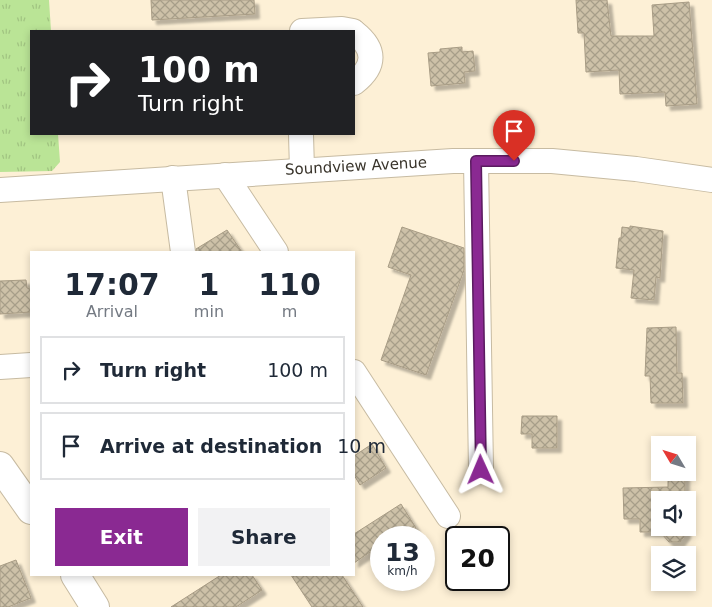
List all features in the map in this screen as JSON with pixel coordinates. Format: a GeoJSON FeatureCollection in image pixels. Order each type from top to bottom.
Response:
{"type":"FeatureCollection","features":[{"type":"Feature","properties":{"kind":"main road"},"geometry":{"type":"LineString","coordinates":[[0,466],[30,509]]}},
{"type":"Feature","properties":{"kind":"main road"},"geometry":{"type":"LineString","coordinates":[[76,576],[95,607]]}},
{"type":"Feature","properties":{"kind":"street"},"geometry":{"type":"LineString","coordinates":[[322,30],[348,30]]}},
{"type":"Feature","properties":{"kind":"street"},"geometry":{"type":"LineString","coordinates":[[355,33],[363,39],[370,51],[370,64],[364,75],[355,82]]}},
{"type":"Feature","properties":{"kind":"street"},"geometry":{"type":"LineString","coordinates":[[300,135],[302,170]]}},
{"type":"Feature","properties":{"kind":"street"},"geometry":{"type":"LineString","coordinates":[[476,161],[481,470]]}},
{"type":"Feature","properties":{"kind":"street","name":"Soundview Avenue"},"geometry":{"type":"LineString","coordinates":[[0,190],[302,170],[476,161],[552,161],[636,169],[712,180]]}},
{"type":"Feature","properties":{"kind":"street"},"geometry":{"type":"LineString","coordinates":[[225,175],[275,251]]}},
{"type":"Feature","properties":{"kind":"street"},"geometry":{"type":"LineString","coordinates":[[173,178],[183,251]]}},
{"type":"Feature","properties":{"kind":"street"},"geometry":{"type":"LineString","coordinates":[[0,367],[30,365]]}},
{"type":"Feature","properties":{"kind":"street"},"geometry":{"type":"LineString","coordinates":[[355,374],[448,516]]}},
{"type":"Feature","properties":{"kind":"green space"},"geometry":{"type":"Polygon","coordinates":[[[0,0],[49,0],[51,30],[30,30],[30,135],[58,135],[60,162],[52,171],[0,172],[0,0]]]}},
{"type":"Feature","properties":{"kind":"building"},"geometry":{"type":"Polygon","coordinates":[[[151,0],[254,0],[255,14],[152,20],[151,0]]]}},
{"type":"Feature","properties":{"kind":"building"},"geometry":{"type":"Polygon","coordinates":[[[576,0],[607,0],[611,36],[654,36],[652,5],[689,2],[697,104],[666,106],[665,92],[620,94],[619,70],[586,72],[584,33],[578,33],[576,0]]]}},
{"type":"Feature","properties":{"kind":"building"},"geometry":{"type":"Polygon","coordinates":[[[462,47],[462,52],[473,51],[475,71],[464,72],[465,83],[431,86],[428,53],[440,52],[440,49],[462,47]]]}},
{"type":"Feature","properties":{"kind":"building"},"geometry":{"type":"Polygon","coordinates":[[[630,226],[663,231],[660,278],[656,277],[654,300],[631,298],[634,270],[616,268],[622,227],[630,228],[630,226]]]}},
{"type":"Feature","properties":{"kind":"building"},"geometry":{"type":"Polygon","coordinates":[[[402,227],[464,248],[464,270],[426,375],[381,360],[411,275],[388,267],[402,227]]]}},
{"type":"Feature","properties":{"kind":"building"},"geometry":{"type":"Polygon","coordinates":[[[227,230],[241,251],[196,251],[196,249],[227,230]]]}},
{"type":"Feature","properties":{"kind":"building"},"geometry":{"type":"Polygon","coordinates":[[[26,280],[27,288],[30,288],[30,312],[0,314],[0,281],[26,280]]]}},
{"type":"Feature","properties":{"kind":"building"},"geometry":{"type":"Polygon","coordinates":[[[676,327],[677,373],[682,373],[683,403],[651,403],[650,376],[645,376],[647,328],[676,327]]]}},
{"type":"Feature","properties":{"kind":"building"},"geometry":{"type":"Polygon","coordinates":[[[522,416],[557,416],[557,448],[532,448],[532,434],[521,434],[522,416]]]}},
{"type":"Feature","properties":{"kind":"building"},"geometry":{"type":"Polygon","coordinates":[[[372,444],[386,468],[360,485],[355,477],[355,455],[372,444]]]}},
{"type":"Feature","properties":{"kind":"building"},"geometry":{"type":"Polygon","coordinates":[[[668,481],[685,481],[685,491],[651,491],[651,532],[640,532],[640,519],[624,519],[623,488],[668,487],[668,481]]]}},
{"type":"Feature","properties":{"kind":"building"},"geometry":{"type":"Polygon","coordinates":[[[401,504],[415,526],[370,526],[370,552],[355,562],[355,533],[401,504]]]}},
{"type":"Feature","properties":{"kind":"building"},"geometry":{"type":"Polygon","coordinates":[[[664,536],[684,536],[680,542],[669,542],[664,536]]]}},
{"type":"Feature","properties":{"kind":"building"},"geometry":{"type":"Polygon","coordinates":[[[16,560],[31,598],[8,607],[0,607],[0,566],[16,560]]]}},
{"type":"Feature","properties":{"kind":"building"},"geometry":{"type":"Polygon","coordinates":[[[219,576],[253,576],[262,590],[236,607],[171,607],[219,576]]]}},
{"type":"Feature","properties":{"kind":"building"},"geometry":{"type":"Polygon","coordinates":[[[292,576],[343,576],[363,607],[312,607],[292,576]]]}},
{"type":"Feature","properties":{"kind":"route"},"geometry":{"type":"LineString","coordinates":[[481,470],[476,161],[514,161]]}}]}
